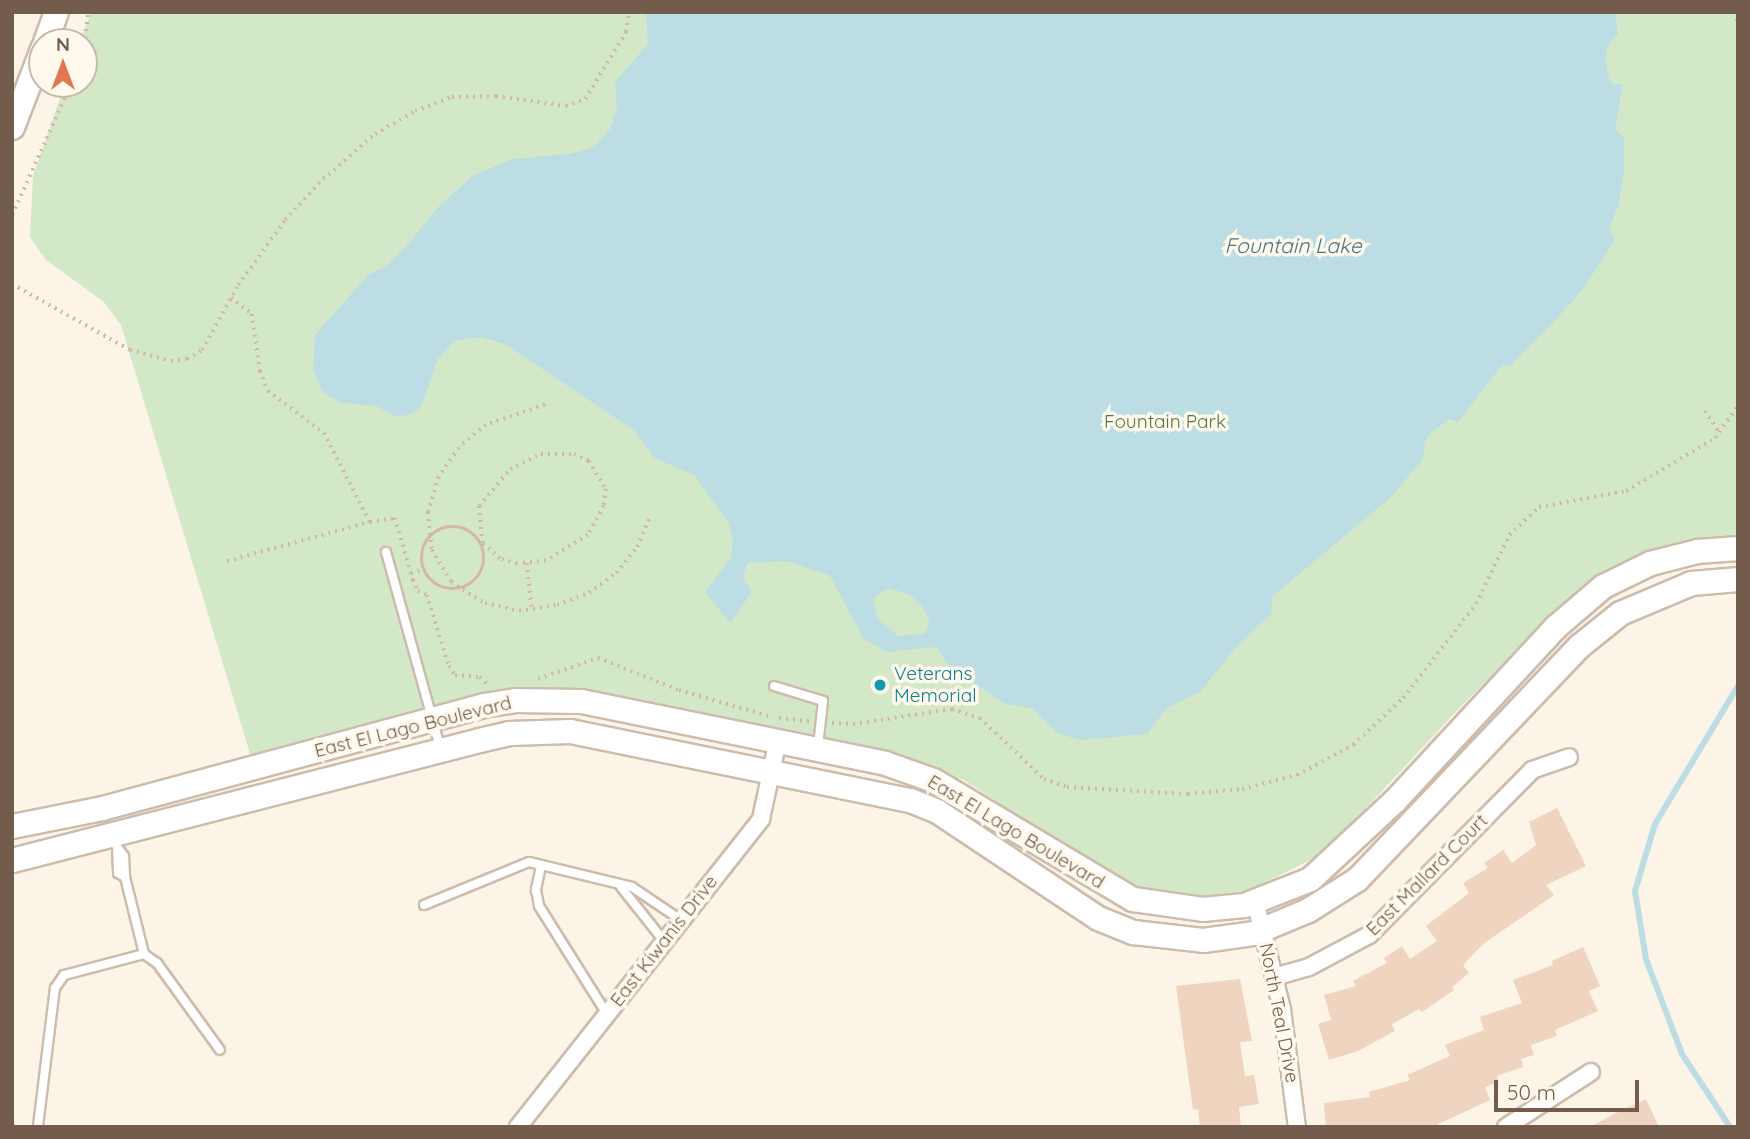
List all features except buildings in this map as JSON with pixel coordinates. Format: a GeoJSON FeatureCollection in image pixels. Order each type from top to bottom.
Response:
{"type":"FeatureCollection","features":[{"type":"Feature","properties":{"kind":"street"},"geometry":{"type":"LineString","coordinates":[[12,127],[28,85]]}},
{"type":"Feature","properties":{"kind":"street","name":"East El Lago Boulevard"},"geometry":{"type":"LineString","coordinates":[[12,826],[102,808],[432,719],[515,700],[581,701],[885,763],[933,780],[1111,889],[1165,906],[1202,909],[1255,901],[1310,879],[1395,800],[1555,627],[1603,586],[1650,563],[1698,551],[1738,548]]}},
{"type":"Feature","properties":{"kind":"street","name":"East El Lago Boulevard"},"geometry":{"type":"LineString","coordinates":[[292,788],[509,733],[570,731],[884,793],[937,811],[1093,915],[1114,925],[1164,938],[1203,940],[1263,929],[1308,911],[1357,879],[1579,646],[1620,613],[1691,583],[1738,579]]}},
{"type":"Feature","properties":{"kind":"street","name":"East Kiwanis Drive"},"geometry":{"type":"LineString","coordinates":[[518,1127],[761,819],[778,740]]}},
{"type":"Feature","properties":{"kind":"street","name":"East Mallard Court"},"geometry":{"type":"LineString","coordinates":[[1274,976],[1310,967],[1369,935],[1532,770],[1569,757]]}},
{"type":"Feature","properties":{"kind":"street"},"geometry":{"type":"LineString","coordinates":[[12,860],[113,844],[292,788],[282,760]]}},
{"type":"Feature","properties":{"kind":"street"},"geometry":{"type":"LineString","coordinates":[[1093,915],[1111,889]]}},
{"type":"Feature","properties":{"kind":"street","name":"North Teal Drive"},"geometry":{"type":"LineString","coordinates":[[1255,901],[1274,976],[1297,1127]]}},
{"type":"Feature","properties":{"kind":"street"},"geometry":{"type":"LineString","coordinates":[[1506,1127],[1591,1072]]}},
{"type":"Feature","properties":{"kind":"lane"},"geometry":{"type":"LineString","coordinates":[[386,552],[440,750]]}},
{"type":"Feature","properties":{"kind":"lane"},"geometry":{"type":"LineString","coordinates":[[774,686],[823,701],[823,722],[817,749]]}},
{"type":"Feature","properties":{"kind":"lane"},"geometry":{"type":"LineString","coordinates":[[113,844],[118,873],[125,877],[144,954],[157,963],[220,1050]]}},
{"type":"Feature","properties":{"kind":"lane"},"geometry":{"type":"LineString","coordinates":[[424,905],[529,862],[621,887],[632,887],[681,920]]}},
{"type":"Feature","properties":{"kind":"lane"},"geometry":{"type":"LineString","coordinates":[[541,866],[536,890],[539,906],[607,1014]]}},
{"type":"Feature","properties":{"kind":"lane"},"geometry":{"type":"LineString","coordinates":[[621,887],[664,941]]}},
{"type":"Feature","properties":{"kind":"lane"},"geometry":{"type":"LineString","coordinates":[[38,1126],[55,988],[64,975],[144,954]]}},
{"type":"Feature","properties":{"kind":"path"},"geometry":{"type":"LineString","coordinates":[[12,284],[130,350],[171,361],[202,350],[231,298],[285,220],[323,179],[375,134],[415,111],[452,97],[496,96],[566,106],[585,99],[626,32],[629,12]]}},
{"type":"Feature","properties":{"kind":"path"},"geometry":{"type":"LineString","coordinates":[[1736,12],[1738,27]]}},
{"type":"Feature","properties":{"kind":"path"},"geometry":{"type":"LineString","coordinates":[[12,215],[65,98]]}},
{"type":"Feature","properties":{"kind":"path"},"geometry":{"type":"LineString","coordinates":[[231,298],[252,314],[260,371],[268,391],[324,433],[370,522]]}},
{"type":"Feature","properties":{"kind":"path"},"geometry":{"type":"LineString","coordinates":[[545,405],[486,425],[459,449],[439,477],[428,512],[432,550],[452,582],[485,603],[532,609],[589,593],[616,573],[637,547],[650,516]]}},
{"type":"Feature","properties":{"kind":"path"},"geometry":{"type":"LineString","coordinates":[[531,682],[598,658],[679,690],[776,718],[853,724],[952,709],[980,718],[1044,779],[1067,787],[1188,794],[1242,789],[1297,775],[1353,745],[1404,698],[1476,604],[1509,535],[1539,507],[1626,491],[1678,464],[1719,432],[1738,405]]}},
{"type":"Feature","properties":{"kind":"path"},"geometry":{"type":"LineString","coordinates":[[1705,411],[1719,432]]}},
{"type":"Feature","properties":{"kind":"path"},"geometry":{"type":"LineString","coordinates":[[431,536],[422,548],[424,569],[438,585],[461,588],[482,569],[482,543],[478,506],[510,469],[541,454],[574,454],[589,461],[606,489],[598,522],[568,550],[547,561],[527,563],[500,559],[482,543],[454,526],[431,536]]}},
{"type":"Feature","properties":{"kind":"path"},"geometry":{"type":"LineString","coordinates":[[227,561],[370,522],[395,518],[411,574],[418,591],[427,595],[449,666],[456,675],[487,680],[491,690]]}},
{"type":"Feature","properties":{"kind":"path"},"geometry":{"type":"LineString","coordinates":[[527,563],[532,609]]}},
{"type":"Feature","properties":{"kind":"path"},"geometry":{"type":"LineString","coordinates":[[411,574],[424,569]]}},
{"type":"Feature","properties":{"kind":"green space","name":"Fountain Park"},"geometry":{"type":"Polygon","coordinates":[[[91,12],[1738,12],[1738,539],[1675,545],[1594,577],[1467,700],[1324,853],[1252,889],[1198,900],[1152,892],[1105,873],[964,780],[893,755],[551,689],[251,757],[121,325],[104,302],[45,259],[30,237],[33,176],[60,98],[98,98],[98,28],[85,28],[91,12]]]}},
{"type":"Feature","properties":{"kind":"water","name":"Fountain Lake"},"geometry":{"type":"Polygon","coordinates":[[[646,12],[1615,12],[1618,34],[1608,45],[1605,58],[1609,79],[1615,85],[1623,84],[1615,129],[1624,138],[1624,169],[1619,204],[1609,229],[1615,240],[1583,289],[1552,324],[1510,366],[1503,364],[1458,422],[1449,419],[1433,431],[1425,441],[1423,459],[1391,497],[1272,597],[1271,614],[1238,645],[1201,691],[1167,708],[1147,734],[1079,740],[1057,733],[1032,708],[1005,704],[950,667],[936,647],[887,652],[864,639],[830,576],[787,561],[747,563],[743,579],[752,592],[730,623],[705,592],[731,558],[733,540],[728,522],[694,475],[654,458],[635,431],[505,344],[480,337],[455,341],[438,359],[421,407],[411,414],[397,417],[376,406],[339,402],[323,392],[313,371],[315,335],[368,275],[386,266],[441,204],[473,176],[512,159],[570,154],[594,147],[610,129],[617,108],[615,82],[648,44],[646,12]],[[888,588],[873,599],[878,619],[898,636],[925,634],[930,620],[921,605],[908,594],[888,588]]]}},
{"type":"Feature","properties":{"kind":"waterway"},"geometry":{"type":"LineString","coordinates":[[1730,1127],[1682,1054],[1646,959],[1635,891],[1655,824],[1738,686]]}},
{"type":"Feature","properties":{"kind":"place","name":"Veterans Memorial"},"geometry":{"type":"Point","coordinates":[880,685]}}]}
